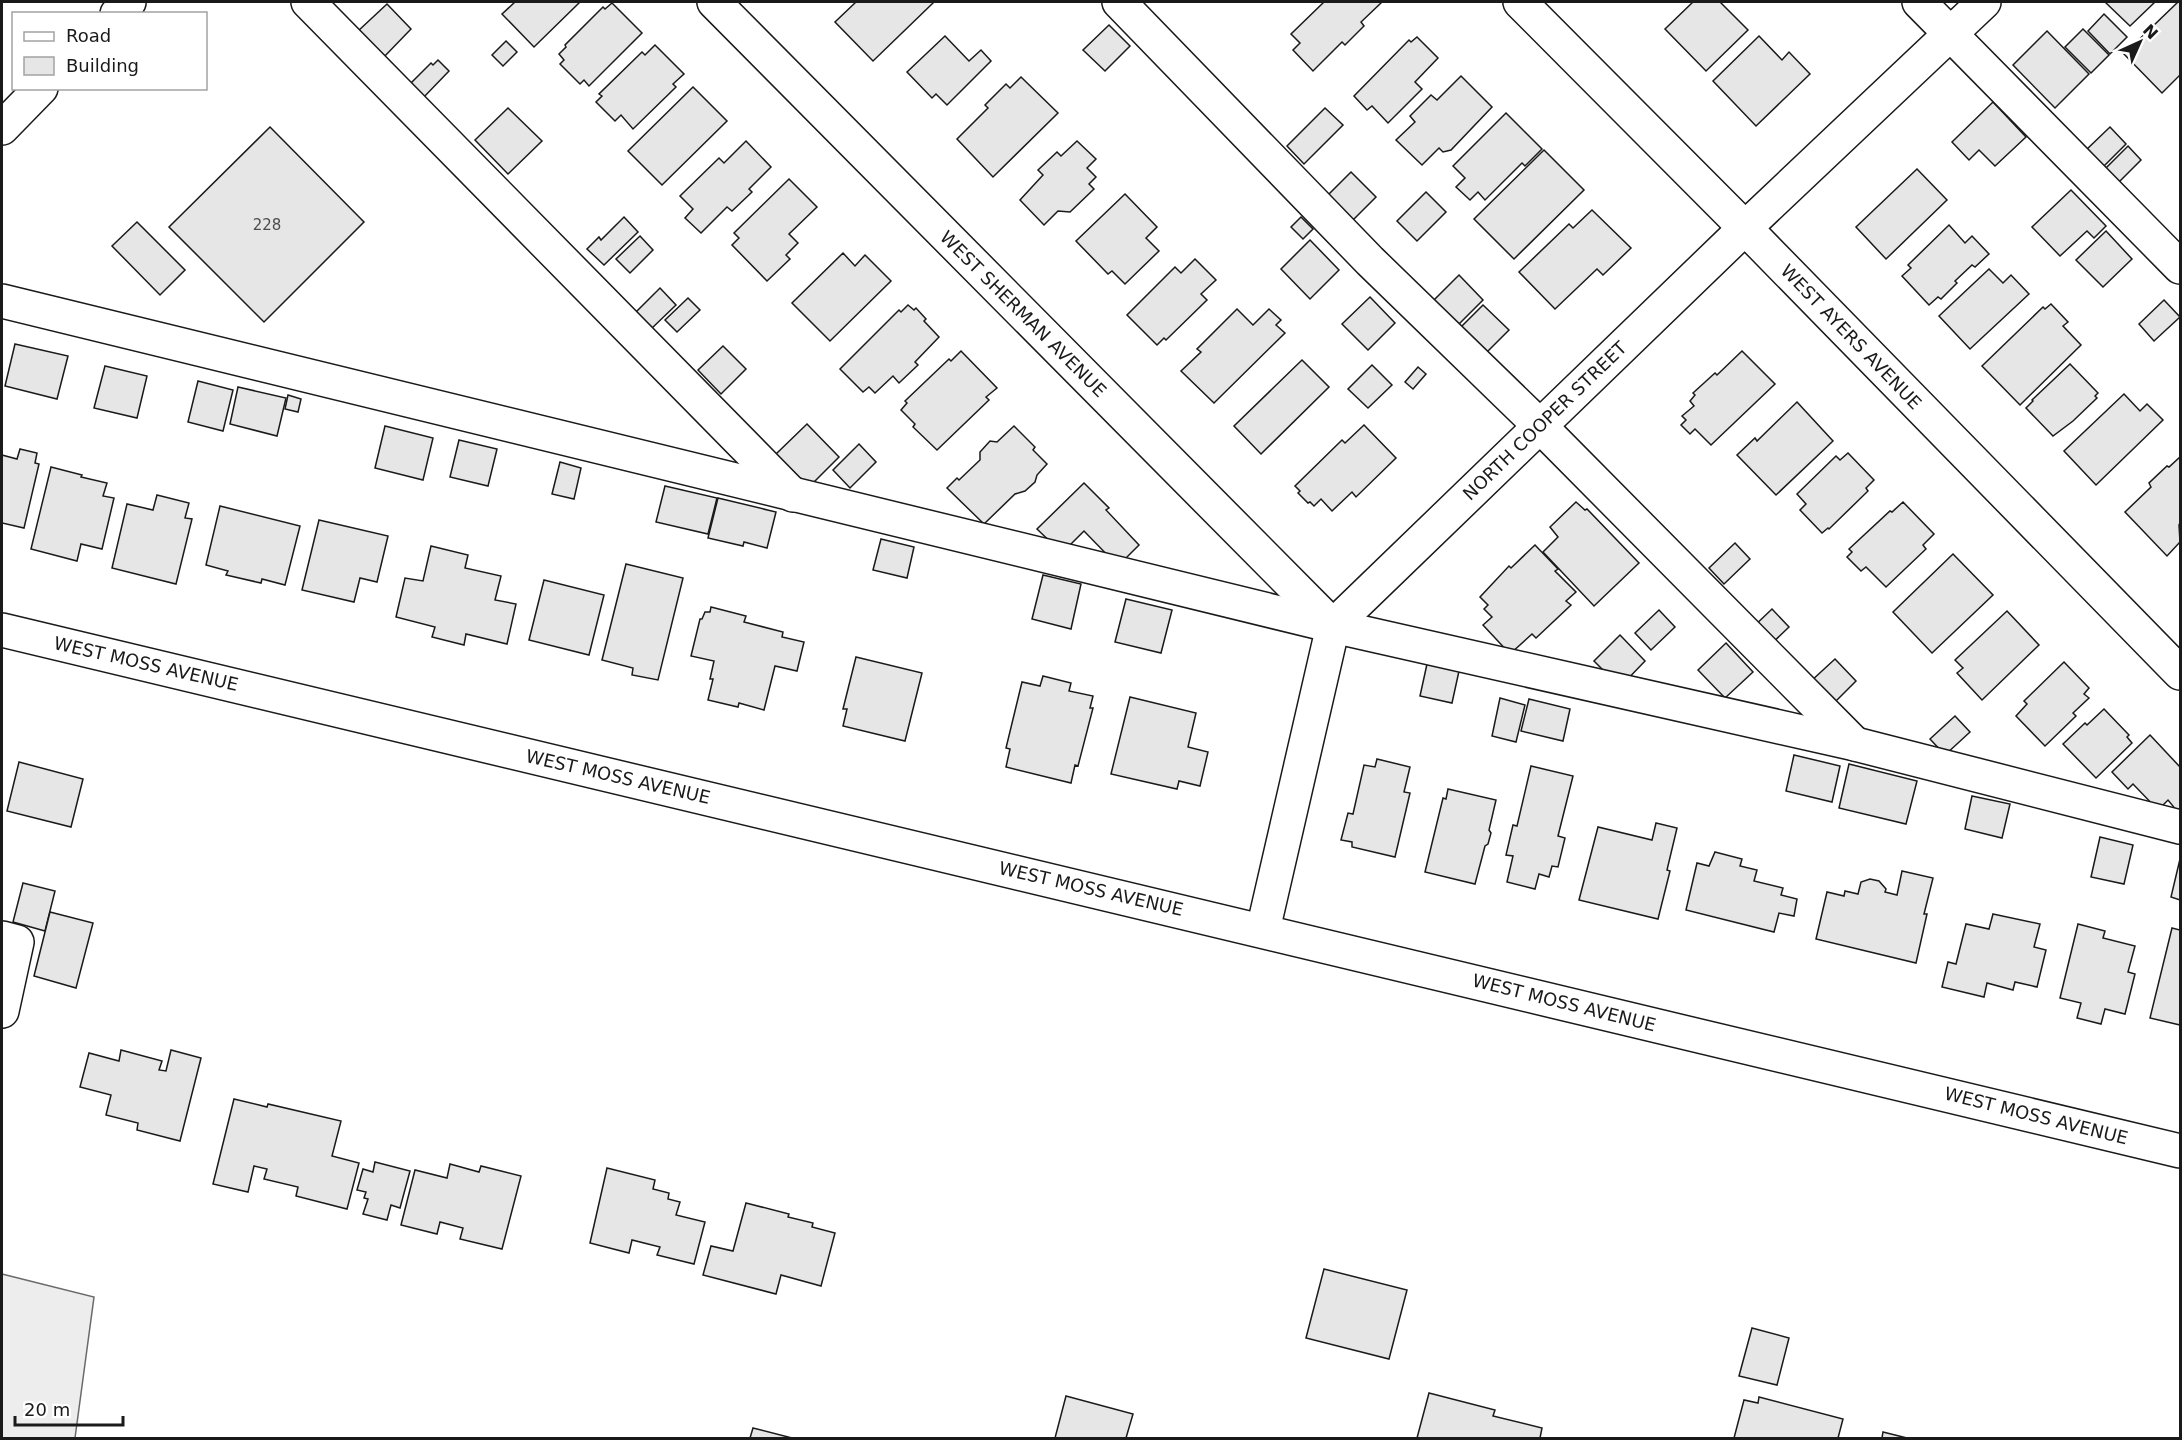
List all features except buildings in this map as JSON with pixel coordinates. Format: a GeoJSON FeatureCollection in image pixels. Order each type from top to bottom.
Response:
{"type":"FeatureCollection","features":[{"type":"Feature","properties":{"kind":"street"},"geometry":{"type":"LineString","coordinates":[[308,2],[793,495]]}},
{"type":"Feature","properties":{"kind":"street","name":"WEST SHERMAN AVENUE"},"geometry":{"type":"LineString","coordinates":[[714,2],[1333,626]]}},
{"type":"Feature","properties":{"kind":"street"},"geometry":{"type":"LineString","coordinates":[[1119,2],[1370,261],[1540,426],[1855,744]]}},
{"type":"Feature","properties":{"kind":"street","name":"WEST AYERS AVENUE"},"geometry":{"type":"LineString","coordinates":[[1520,2],[2181,673]]}},
{"type":"Feature","properties":{"kind":"street"},"geometry":{"type":"LineString","coordinates":[[1919,2],[2181,267]]}},
{"type":"Feature","properties":{"kind":"street","name":"NORTH COOPER STREET"},"geometry":{"type":"LineString","coordinates":[[1333,626],[1745,228],[1984,2]]}},
{"type":"Feature","properties":{"kind":"street"},"geometry":{"type":"LineString","coordinates":[[2,128],[39,90]]}},
{"type":"Feature","properties":{"kind":"street"},"geometry":{"type":"LineString","coordinates":[[2,301],[1333,626],[1855,744],[2181,827]]}},
{"type":"Feature","properties":{"kind":"street"},"geometry":{"type":"LineString","coordinates":[[1263,930],[1333,626]]}},
{"type":"Feature","properties":{"kind":"street","name":"WEST MOSS AVENUE"},"geometry":{"type":"LineString","coordinates":[[2,630],[2181,1151]]}},
{"type":"Feature","properties":{"kind":"street"},"geometry":{"type":"LineString","coordinates":[[2,938],[16,942],[2,1011]]}},
{"type":"Feature","properties":{"kind":"shaded area"},"geometry":{"type":"Polygon","coordinates":[[[2,1274],[94,1297],[75,1438],[2,1438],[2,1274]]]}}]}
